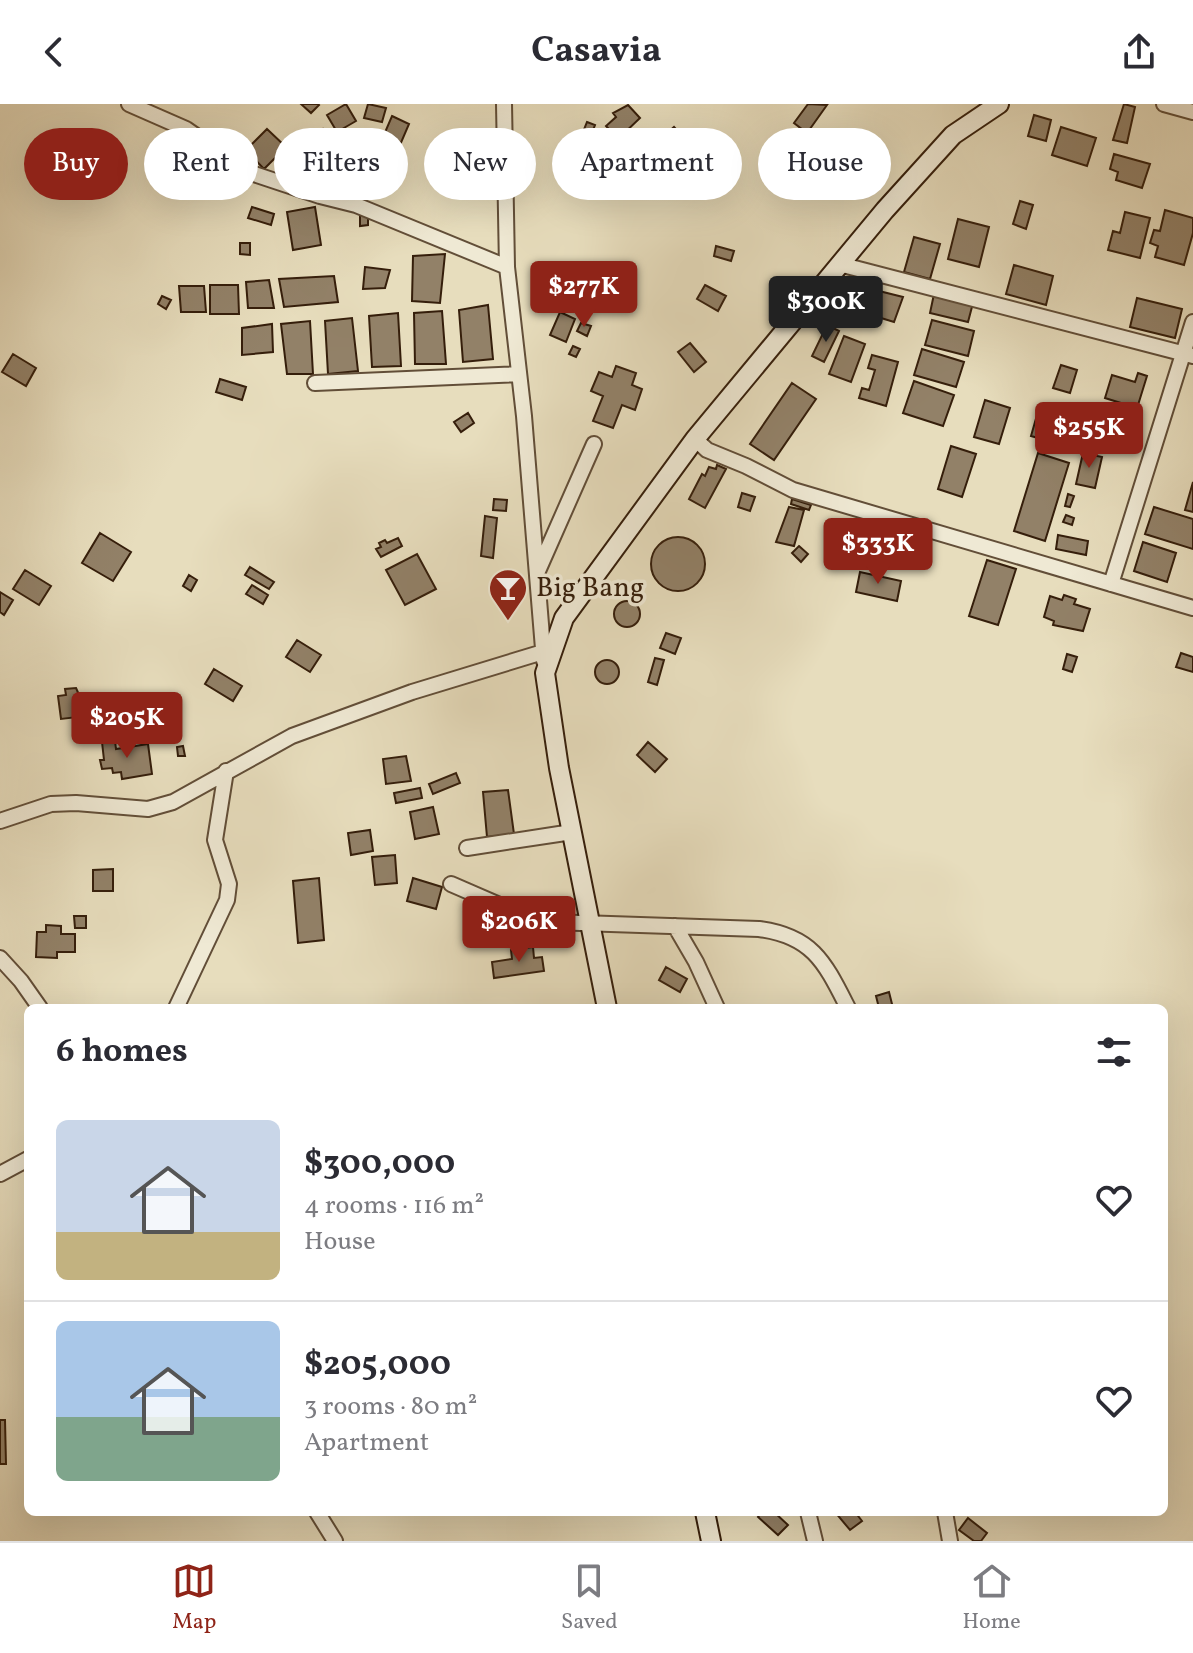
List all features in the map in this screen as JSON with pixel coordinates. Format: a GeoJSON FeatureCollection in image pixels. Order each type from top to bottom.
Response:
{"type":"FeatureCollection","features":[{"type":"Feature","properties":{"kind":"street"},"geometry":{"type":"LineString","coordinates":[[129,104],[186,129],[248,172],[356,205],[507,267]]}},
{"type":"Feature","properties":{"kind":"street"},"geometry":{"type":"LineString","coordinates":[[504,104],[507,267],[545,673],[559,768],[606,1004]]}},
{"type":"Feature","properties":{"kind":"street"},"geometry":{"type":"LineString","coordinates":[[545,673],[564,618],[695,439],[839,264],[953,135],[999,104]]}},
{"type":"Feature","properties":{"kind":"street"},"geometry":{"type":"LineString","coordinates":[[1164,104],[1193,112]]}},
{"type":"Feature","properties":{"kind":"street"},"geometry":{"type":"LineString","coordinates":[[839,264],[1188,354]]}},
{"type":"Feature","properties":{"kind":"street"},"geometry":{"type":"LineString","coordinates":[[1111,584],[1188,354],[1193,322]]}},
{"type":"Feature","properties":{"kind":"street"},"geometry":{"type":"LineString","coordinates":[[315,383],[519,374]]}},
{"type":"Feature","properties":{"kind":"street"},"geometry":{"type":"LineString","coordinates":[[695,439],[707,450],[793,490],[1193,608]]}},
{"type":"Feature","properties":{"kind":"street"},"geometry":{"type":"LineString","coordinates":[[537,575],[594,444]]}},
{"type":"Feature","properties":{"kind":"street"},"geometry":{"type":"LineString","coordinates":[[0,821],[51,804],[148,809],[173,802],[292,736],[412,692],[543,652]]}},
{"type":"Feature","properties":{"kind":"street"},"geometry":{"type":"LineString","coordinates":[[178,1004],[227,900],[229,884],[215,840],[226,771]]}},
{"type":"Feature","properties":{"kind":"street"},"geometry":{"type":"LineString","coordinates":[[467,848],[572,832]]}},
{"type":"Feature","properties":{"kind":"street"},"geometry":{"type":"LineString","coordinates":[[451,884],[511,910],[551,922],[782,932],[808,945],[828,967],[846,1004]]}},
{"type":"Feature","properties":{"kind":"street"},"geometry":{"type":"LineString","coordinates":[[675,926],[715,1004]]}},
{"type":"Feature","properties":{"kind":"street"},"geometry":{"type":"LineString","coordinates":[[0,958],[37,1004]]}},
{"type":"Feature","properties":{"kind":"street"},"geometry":{"type":"LineString","coordinates":[[0,1174],[24,1161]]}},
{"type":"Feature","properties":{"kind":"street"},"geometry":{"type":"LineString","coordinates":[[319,1516],[335,1541]]}},
{"type":"Feature","properties":{"kind":"street"},"geometry":{"type":"LineString","coordinates":[[706,1516],[711,1541]]}},
{"type":"Feature","properties":{"kind":"street"},"geometry":{"type":"LineString","coordinates":[[809,1516],[815,1541]]}},
{"type":"Feature","properties":{"kind":"street"},"geometry":{"type":"LineString","coordinates":[[946,1516],[950,1541]]}},
{"type":"Feature","properties":{"kind":"building"},"geometry":{"type":"Polygon","coordinates":[[[301,104],[318,104],[319,105],[311,113],[301,104]]]}},
{"type":"Feature","properties":{"kind":"building"},"geometry":{"type":"Polygon","coordinates":[[[346,104],[356,121],[344,128],[335,128],[327,115],[346,104]]]}},
{"type":"Feature","properties":{"kind":"building"},"geometry":{"type":"Polygon","coordinates":[[[368,104],[386,108],[382,122],[364,118],[368,104]]]}},
{"type":"Feature","properties":{"kind":"building"},"geometry":{"type":"Polygon","coordinates":[[[808,104],[827,105],[811,128],[800,128],[794,123],[808,104]]]}},
{"type":"Feature","properties":{"kind":"building"},"geometry":{"type":"Polygon","coordinates":[[[1124,104],[1135,107],[1127,143],[1113,140],[1124,104]]]}},
{"type":"Feature","properties":{"kind":"building"},"geometry":{"type":"Polygon","coordinates":[[[628,105],[640,118],[630,128],[608,128],[606,126],[616,117],[613,113],[628,105]]]}},
{"type":"Feature","properties":{"kind":"building"},"geometry":{"type":"Polygon","coordinates":[[[1034,115],[1051,120],[1046,141],[1028,136],[1034,115]]]}},
{"type":"Feature","properties":{"kind":"building"},"geometry":{"type":"Polygon","coordinates":[[[392,116],[409,124],[407,128],[387,128],[392,116]]]}},
{"type":"Feature","properties":{"kind":"building"},"geometry":{"type":"Polygon","coordinates":[[[587,122],[595,125],[594,128],[585,128],[587,122]]]}},
{"type":"Feature","properties":{"kind":"building"},"geometry":{"type":"Polygon","coordinates":[[[1061,127],[1096,138],[1087,166],[1052,155],[1061,127]]]}},
{"type":"Feature","properties":{"kind":"building"},"geometry":{"type":"Polygon","coordinates":[[[267,129],[274,136],[274,159],[264,169],[258,163],[258,138],[267,129]]]}},
{"type":"Feature","properties":{"kind":"building"},"geometry":{"type":"Polygon","coordinates":[[[1114,154],[1150,164],[1142,188],[1116,180],[1118,172],[1110,169],[1114,154]]]}},
{"type":"Feature","properties":{"kind":"building"},"geometry":{"type":"Polygon","coordinates":[[[1020,201],[1033,205],[1026,229],[1013,224],[1020,201]]]}},
{"type":"Feature","properties":{"kind":"building"},"geometry":{"type":"Polygon","coordinates":[[[252,207],[274,214],[271,225],[248,218],[252,207]]]}},
{"type":"Feature","properties":{"kind":"building"},"geometry":{"type":"Polygon","coordinates":[[[315,207],[321,245],[293,250],[287,212],[315,207]]]}},
{"type":"Feature","properties":{"kind":"building"},"geometry":{"type":"Polygon","coordinates":[[[1165,210],[1193,218],[1193,233],[1184,265],[1155,257],[1158,246],[1150,243],[1154,230],[1160,231],[1165,210]]]}},
{"type":"Feature","properties":{"kind":"building"},"geometry":{"type":"Polygon","coordinates":[[[1125,212],[1150,218],[1140,258],[1108,250],[1113,231],[1120,233],[1125,212]]]}},
{"type":"Feature","properties":{"kind":"building"},"geometry":{"type":"Polygon","coordinates":[[[368,214],[368,225],[360,226],[360,215],[368,214]]]}},
{"type":"Feature","properties":{"kind":"building"},"geometry":{"type":"Polygon","coordinates":[[[958,219],[989,227],[979,267],[948,259],[958,219]]]}},
{"type":"Feature","properties":{"kind":"building"},"geometry":{"type":"Polygon","coordinates":[[[914,237],[940,244],[930,279],[904,272],[914,237]]]}},
{"type":"Feature","properties":{"kind":"building"},"geometry":{"type":"Polygon","coordinates":[[[240,243],[250,243],[250,255],[240,254],[240,243]]]}},
{"type":"Feature","properties":{"kind":"building"},"geometry":{"type":"Polygon","coordinates":[[[716,246],[734,251],[731,261],[714,256],[716,246]]]}},
{"type":"Feature","properties":{"kind":"building"},"geometry":{"type":"Polygon","coordinates":[[[445,254],[440,303],[412,301],[413,256],[445,254]]]}},
{"type":"Feature","properties":{"kind":"building"},"geometry":{"type":"Polygon","coordinates":[[[1014,265],[1053,276],[1046,305],[1006,294],[1014,265]]]}},
{"type":"Feature","properties":{"kind":"building"},"geometry":{"type":"Polygon","coordinates":[[[365,267],[390,270],[385,288],[363,289],[365,267]]]}},
{"type":"Feature","properties":{"kind":"building"},"geometry":{"type":"Polygon","coordinates":[[[334,276],[338,302],[284,307],[279,279],[334,276]]]}},
{"type":"Feature","properties":{"kind":"building"},"geometry":{"type":"Polygon","coordinates":[[[269,280],[274,308],[248,308],[246,282],[269,280]]]}},
{"type":"Feature","properties":{"kind":"building"},"geometry":{"type":"Polygon","coordinates":[[[210,285],[238,285],[239,314],[210,314],[210,285]]]}},
{"type":"Feature","properties":{"kind":"building"},"geometry":{"type":"Polygon","coordinates":[[[705,285],[726,296],[718,311],[697,299],[705,285]]]}},
{"type":"Feature","properties":{"kind":"building"},"geometry":{"type":"Polygon","coordinates":[[[179,286],[204,286],[206,312],[181,312],[179,286]]]}},
{"type":"Feature","properties":{"kind":"building"},"geometry":{"type":"Polygon","coordinates":[[[871,289],[903,297],[894,322],[868,314],[869,310],[866,310],[871,289]]]}},
{"type":"Feature","properties":{"kind":"building"},"geometry":{"type":"Polygon","coordinates":[[[934,294],[973,303],[968,322],[930,313],[934,294]]]}},
{"type":"Feature","properties":{"kind":"building"},"geometry":{"type":"Polygon","coordinates":[[[162,296],[171,300],[166,309],[158,304],[162,296]]]}},
{"type":"Feature","properties":{"kind":"building"},"geometry":{"type":"Polygon","coordinates":[[[1137,298],[1182,309],[1175,338],[1130,327],[1137,298]]]}},
{"type":"Feature","properties":{"kind":"building"},"geometry":{"type":"Polygon","coordinates":[[[488,305],[493,359],[463,362],[459,310],[488,305]]]}},
{"type":"Feature","properties":{"kind":"building"},"geometry":{"type":"Polygon","coordinates":[[[442,311],[446,364],[415,364],[414,313],[442,311]]]}},
{"type":"Feature","properties":{"kind":"building"},"geometry":{"type":"Polygon","coordinates":[[[560,312],[575,319],[566,342],[550,335],[560,312]]]}},
{"type":"Feature","properties":{"kind":"building"},"geometry":{"type":"Polygon","coordinates":[[[398,313],[401,366],[372,367],[369,316],[398,313]]]}},
{"type":"Feature","properties":{"kind":"building"},"geometry":{"type":"Polygon","coordinates":[[[352,318],[358,371],[328,374],[325,321],[352,318]]]}},
{"type":"Feature","properties":{"kind":"building"},"geometry":{"type":"Polygon","coordinates":[[[932,320],[974,331],[968,356],[925,345],[932,320]]]}},
{"type":"Feature","properties":{"kind":"building"},"geometry":{"type":"Polygon","coordinates":[[[310,321],[313,374],[287,374],[281,324],[310,321]]]}},
{"type":"Feature","properties":{"kind":"building"},"geometry":{"type":"Polygon","coordinates":[[[581,323],[591,326],[587,336],[577,331],[581,323]]]}},
{"type":"Feature","properties":{"kind":"building"},"geometry":{"type":"Polygon","coordinates":[[[272,324],[273,352],[242,355],[242,328],[272,324]]]}},
{"type":"Feature","properties":{"kind":"building"},"geometry":{"type":"Polygon","coordinates":[[[827,325],[839,331],[824,362],[812,356],[827,325]]]}},
{"type":"Feature","properties":{"kind":"building"},"geometry":{"type":"Polygon","coordinates":[[[844,336],[865,344],[851,382],[829,374],[844,336]]]}},
{"type":"Feature","properties":{"kind":"building"},"geometry":{"type":"Polygon","coordinates":[[[690,343],[706,362],[694,372],[678,352],[690,343]]]}},
{"type":"Feature","properties":{"kind":"building"},"geometry":{"type":"Polygon","coordinates":[[[573,346],[580,349],[576,357],[569,354],[573,346]]]}},
{"type":"Feature","properties":{"kind":"building"},"geometry":{"type":"Polygon","coordinates":[[[922,349],[964,362],[956,387],[914,375],[922,349]]]}},
{"type":"Feature","properties":{"kind":"building"},"geometry":{"type":"Polygon","coordinates":[[[13,354],[36,368],[26,386],[2,372],[13,354]]]}},
{"type":"Feature","properties":{"kind":"building"},"geometry":{"type":"Polygon","coordinates":[[[872,355],[898,362],[886,406],[859,398],[862,388],[869,390],[875,370],[868,368],[872,355]]]}},
{"type":"Feature","properties":{"kind":"building"},"geometry":{"type":"Polygon","coordinates":[[[1061,365],[1077,370],[1070,393],[1053,388],[1061,365]]]}},
{"type":"Feature","properties":{"kind":"building"},"geometry":{"type":"Polygon","coordinates":[[[616,366],[636,373],[632,385],[642,389],[635,410],[622,405],[613,428],[593,421],[603,396],[591,391],[599,372],[612,377],[616,366]]]}},
{"type":"Feature","properties":{"kind":"building"},"geometry":{"type":"Polygon","coordinates":[[[1138,373],[1147,376],[1134,418],[1121,414],[1124,404],[1105,398],[1112,375],[1135,382],[1138,373]]]}},
{"type":"Feature","properties":{"kind":"building"},"geometry":{"type":"Polygon","coordinates":[[[220,379],[246,387],[242,400],[216,392],[220,379]]]}},
{"type":"Feature","properties":{"kind":"building"},"geometry":{"type":"Polygon","coordinates":[[[914,381],[954,395],[943,426],[903,413],[914,381]]]}},
{"type":"Feature","properties":{"kind":"building"},"geometry":{"type":"Polygon","coordinates":[[[792,383],[816,399],[774,460],[750,444],[792,383]]]}},
{"type":"Feature","properties":{"kind":"building"},"geometry":{"type":"Polygon","coordinates":[[[985,400],[1010,408],[999,444],[974,437],[985,400]]]}},
{"type":"Feature","properties":{"kind":"building"},"geometry":{"type":"Polygon","coordinates":[[[1079,406],[1087,408],[1085,415],[1077,413],[1079,406]]]}},
{"type":"Feature","properties":{"kind":"building"},"geometry":{"type":"Polygon","coordinates":[[[1039,408],[1078,419],[1070,447],[1031,436],[1039,408]]]}},
{"type":"Feature","properties":{"kind":"building"},"geometry":{"type":"Polygon","coordinates":[[[468,413],[474,423],[461,432],[454,422],[468,413]]]}},
{"type":"Feature","properties":{"kind":"building"},"geometry":{"type":"Polygon","coordinates":[[[1092,417],[1099,419],[1096,428],[1089,425],[1092,417]]]}},
{"type":"Feature","properties":{"kind":"building"},"geometry":{"type":"Polygon","coordinates":[[[951,446],[976,454],[962,497],[938,489],[951,446]]]}},
{"type":"Feature","properties":{"kind":"building"},"geometry":{"type":"Polygon","coordinates":[[[1038,453],[1069,463],[1045,541],[1014,531],[1038,453]]]}},
{"type":"Feature","properties":{"kind":"building"},"geometry":{"type":"Polygon","coordinates":[[[1083,453],[1102,457],[1095,488],[1076,484],[1083,453]]]}},
{"type":"Feature","properties":{"kind":"building"},"geometry":{"type":"Polygon","coordinates":[[[717,465],[726,469],[705,508],[689,499],[702,474],[705,476],[709,467],[716,469],[717,465]]]}},
{"type":"Feature","properties":{"kind":"building"},"geometry":{"type":"Polygon","coordinates":[[[1193,482],[1193,512],[1185,510],[1193,482]]]}},
{"type":"Feature","properties":{"kind":"building"},"geometry":{"type":"Polygon","coordinates":[[[742,493],[755,497],[750,511],[738,507],[742,493]]]}},
{"type":"Feature","properties":{"kind":"building"},"geometry":{"type":"Polygon","coordinates":[[[1068,494],[1074,496],[1070,507],[1065,506],[1068,494]]]}},
{"type":"Feature","properties":{"kind":"building"},"geometry":{"type":"Polygon","coordinates":[[[494,499],[507,500],[506,511],[493,510],[494,499]]]}},
{"type":"Feature","properties":{"kind":"building"},"geometry":{"type":"Polygon","coordinates":[[[792,499],[811,505],[809,510],[791,504],[792,499]]]}},
{"type":"Feature","properties":{"kind":"building"},"geometry":{"type":"Polygon","coordinates":[[[789,507],[804,510],[794,546],[776,542],[789,507]]]}},
{"type":"Feature","properties":{"kind":"building"},"geometry":{"type":"Polygon","coordinates":[[[1154,507],[1193,519],[1193,549],[1145,534],[1154,507]]]}},
{"type":"Feature","properties":{"kind":"building"},"geometry":{"type":"Polygon","coordinates":[[[1066,515],[1074,518],[1072,525],[1063,522],[1066,515]]]}},
{"type":"Feature","properties":{"kind":"building"},"geometry":{"type":"Polygon","coordinates":[[[485,516],[497,518],[493,558],[481,556],[485,516]]]}},
{"type":"Feature","properties":{"kind":"building"},"geometry":{"type":"Polygon","coordinates":[[[100,533],[131,552],[113,581],[82,563],[100,533]]]}},
{"type":"Feature","properties":{"kind":"building"},"geometry":{"type":"Polygon","coordinates":[[[1058,535],[1088,541],[1086,555],[1056,549],[1058,535]]]}},
{"type":"Feature","properties":{"kind":"building"},"geometry":{"type":"Polygon","coordinates":[[[678,537],[697,545],[705,564],[697,583],[678,591],[659,583],[651,564],[659,545],[678,537]]]}},
{"type":"Feature","properties":{"kind":"building"},"geometry":{"type":"Polygon","coordinates":[[[398,538],[402,546],[381,557],[376,549],[381,547],[379,543],[398,538]]]}},
{"type":"Feature","properties":{"kind":"building"},"geometry":{"type":"Polygon","coordinates":[[[1143,542],[1176,553],[1167,582],[1134,571],[1143,542]]]}},
{"type":"Feature","properties":{"kind":"building"},"geometry":{"type":"Polygon","coordinates":[[[799,546],[808,554],[801,562],[792,553],[799,546]]]}},
{"type":"Feature","properties":{"kind":"building"},"geometry":{"type":"Polygon","coordinates":[[[417,554],[436,589],[405,605],[386,570],[417,554]]]}},
{"type":"Feature","properties":{"kind":"building"},"geometry":{"type":"Polygon","coordinates":[[[987,560],[1016,569],[998,625],[969,616],[987,560]]]}},
{"type":"Feature","properties":{"kind":"building"},"geometry":{"type":"Polygon","coordinates":[[[250,567],[274,582],[269,589],[245,575],[250,567]]]}},
{"type":"Feature","properties":{"kind":"building"},"geometry":{"type":"Polygon","coordinates":[[[25,570],[51,586],[39,605],[13,589],[25,570]]]}},
{"type":"Feature","properties":{"kind":"building"},"geometry":{"type":"Polygon","coordinates":[[[860,572],[901,581],[897,601],[856,592],[860,572]]]}},
{"type":"Feature","properties":{"kind":"building"},"geometry":{"type":"Polygon","coordinates":[[[189,575],[197,580],[191,591],[183,586],[189,575]]]}},
{"type":"Feature","properties":{"kind":"building"},"geometry":{"type":"Polygon","coordinates":[[[252,585],[268,595],[263,604],[246,594],[252,585]]]}},
{"type":"Feature","properties":{"kind":"building"},"geometry":{"type":"Polygon","coordinates":[[[0,592],[13,600],[4,615],[0,612],[0,592]]]}},
{"type":"Feature","properties":{"kind":"building"},"geometry":{"type":"Polygon","coordinates":[[[1064,595],[1076,599],[1074,604],[1090,609],[1083,631],[1053,625],[1054,621],[1044,617],[1050,596],[1062,600],[1064,595]]]}},
{"type":"Feature","properties":{"kind":"building"},"geometry":{"type":"Polygon","coordinates":[[[627,601],[636,605],[640,614],[636,623],[627,627],[618,623],[614,614],[618,605],[627,601]]]}},
{"type":"Feature","properties":{"kind":"building"},"geometry":{"type":"Polygon","coordinates":[[[666,633],[681,638],[675,654],[660,648],[666,633]]]}},
{"type":"Feature","properties":{"kind":"building"},"geometry":{"type":"Polygon","coordinates":[[[297,640],[321,655],[310,672],[286,657],[297,640]]]}},
{"type":"Feature","properties":{"kind":"building"},"geometry":{"type":"Polygon","coordinates":[[[1181,653],[1193,657],[1193,672],[1176,667],[1181,653]]]}},
{"type":"Feature","properties":{"kind":"building"},"geometry":{"type":"Polygon","coordinates":[[[1067,654],[1077,657],[1072,672],[1063,669],[1067,654]]]}},
{"type":"Feature","properties":{"kind":"building"},"geometry":{"type":"Polygon","coordinates":[[[655,658],[664,660],[657,685],[648,682],[655,658]]]}},
{"type":"Feature","properties":{"kind":"building"},"geometry":{"type":"Polygon","coordinates":[[[607,660],[618,667],[619,672],[612,683],[607,684],[596,677],[595,672],[602,661],[607,660]]]}},
{"type":"Feature","properties":{"kind":"building"},"geometry":{"type":"Polygon","coordinates":[[[214,669],[242,686],[233,701],[205,684],[214,669]]]}},
{"type":"Feature","properties":{"kind":"building"},"geometry":{"type":"Polygon","coordinates":[[[76,688],[84,706],[76,707],[78,717],[61,719],[58,696],[66,695],[65,689],[76,688]]]}},
{"type":"Feature","properties":{"kind":"building"},"geometry":{"type":"Polygon","coordinates":[[[115,741],[116,749],[148,744],[152,774],[122,779],[121,772],[113,773],[112,768],[102,769],[102,742],[115,741]]]}},
{"type":"Feature","properties":{"kind":"building"},"geometry":{"type":"Polygon","coordinates":[[[648,742],[667,759],[655,772],[637,755],[648,742]]]}},
{"type":"Feature","properties":{"kind":"building"},"geometry":{"type":"Polygon","coordinates":[[[183,746],[185,756],[178,756],[177,747],[183,746]]]}},
{"type":"Feature","properties":{"kind":"building"},"geometry":{"type":"Polygon","coordinates":[[[406,756],[411,781],[386,784],[383,759],[406,756]]]}},
{"type":"Feature","properties":{"kind":"building"},"geometry":{"type":"Polygon","coordinates":[[[456,773],[460,783],[433,794],[429,784],[456,773]]]}},
{"type":"Feature","properties":{"kind":"building"},"geometry":{"type":"Polygon","coordinates":[[[420,788],[422,798],[396,803],[394,793],[420,788]]]}},
{"type":"Feature","properties":{"kind":"building"},"geometry":{"type":"Polygon","coordinates":[[[508,790],[514,834],[487,837],[483,792],[508,790]]]}},
{"type":"Feature","properties":{"kind":"building"},"geometry":{"type":"Polygon","coordinates":[[[433,807],[439,834],[415,839],[410,812],[433,807]]]}},
{"type":"Feature","properties":{"kind":"building"},"geometry":{"type":"Polygon","coordinates":[[[370,830],[373,851],[351,855],[348,833],[370,830]]]}},
{"type":"Feature","properties":{"kind":"building"},"geometry":{"type":"Polygon","coordinates":[[[395,855],[397,883],[375,885],[372,857],[395,855]]]}},
{"type":"Feature","properties":{"kind":"building"},"geometry":{"type":"Polygon","coordinates":[[[113,869],[113,891],[93,891],[93,870],[113,869]]]}},
{"type":"Feature","properties":{"kind":"building"},"geometry":{"type":"Polygon","coordinates":[[[319,878],[324,940],[298,943],[293,881],[319,878]]]}},
{"type":"Feature","properties":{"kind":"building"},"geometry":{"type":"Polygon","coordinates":[[[413,878],[442,887],[436,909],[407,901],[413,878]]]}},
{"type":"Feature","properties":{"kind":"building"},"geometry":{"type":"Polygon","coordinates":[[[74,916],[86,916],[86,928],[75,928],[74,916]]]}},
{"type":"Feature","properties":{"kind":"building"},"geometry":{"type":"Polygon","coordinates":[[[46,925],[61,926],[61,934],[75,934],[75,952],[57,952],[57,958],[36,957],[37,932],[46,932],[46,925]]]}},
{"type":"Feature","properties":{"kind":"building"},"geometry":{"type":"Polygon","coordinates":[[[533,947],[534,958],[542,957],[544,971],[494,978],[492,962],[512,959],[511,950],[533,947]]]}},
{"type":"Feature","properties":{"kind":"building"},"geometry":{"type":"Polygon","coordinates":[[[666,967],[687,979],[680,992],[659,980],[666,967]]]}},
{"type":"Feature","properties":{"kind":"building"},"geometry":{"type":"Polygon","coordinates":[[[889,992],[892,1004],[878,1004],[876,996],[889,992]]]}},
{"type":"Feature","properties":{"kind":"building"},"geometry":{"type":"Polygon","coordinates":[[[0,1420],[5,1420],[6,1464],[0,1464],[0,1420]]]}},
{"type":"Feature","properties":{"kind":"building"},"geometry":{"type":"Polygon","coordinates":[[[778,1516],[788,1525],[778,1535],[758,1517],[778,1516]]]}},
{"type":"Feature","properties":{"kind":"building"},"geometry":{"type":"Polygon","coordinates":[[[838,1516],[858,1516],[862,1521],[850,1530],[838,1516]]]}},
{"type":"Feature","properties":{"kind":"building"},"geometry":{"type":"Polygon","coordinates":[[[968,1518],[987,1533],[981,1541],[974,1541],[959,1530],[968,1518]]]}},
{"type":"Feature","properties":{"kind":"place","name":"Big Bang"},"geometry":{"type":"Point","coordinates":[508,622]}}]}
